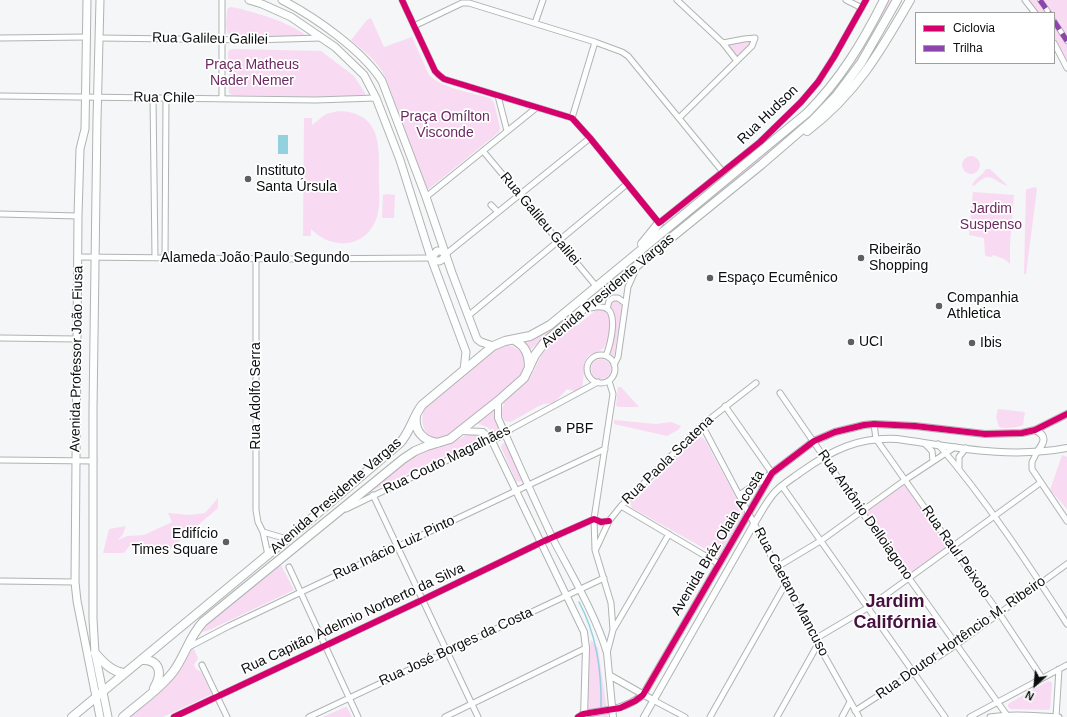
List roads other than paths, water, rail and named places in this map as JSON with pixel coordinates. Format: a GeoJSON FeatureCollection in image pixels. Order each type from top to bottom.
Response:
{"type":"FeatureCollection","features":[{"type":"Feature","properties":{"kind":"main road","name":"Avenida Professor João Fiusa"},"geometry":{"type":"LineString","coordinates":[[87,0],[85,128],[80,149],[78,216],[75,582],[77,601],[100,717]]}},
{"type":"Feature","properties":{"kind":"main road","name":"Avenida Professor João Fiusa"},"geometry":{"type":"LineString","coordinates":[[100,0],[97,96],[93,619],[95,653],[108,717]]}},
{"type":"Feature","properties":{"kind":"main road"},"geometry":{"type":"LineString","coordinates":[[249,0],[291,17],[335,47],[364,75],[376,98],[400,160],[431,258],[466,352],[464,370]]}},
{"type":"Feature","properties":{"kind":"main road"},"geometry":{"type":"LineString","coordinates":[[282,0],[319,22],[341,39],[374,68],[382,81],[426,197],[477,339],[493,346]]}},
{"type":"Feature","properties":{"kind":"main road","name":"Avenida Presidente Vargas"},"geometry":{"type":"LineString","coordinates":[[72,717],[287,539],[400,443],[406,436],[416,413],[426,401],[493,346],[530,336],[550,325],[801,118],[831,88],[854,56],[884,0]]}},
{"type":"Feature","properties":{"kind":"main road","name":"Avenida Presidente Vargas"},"geometry":{"type":"LineString","coordinates":[[123,717],[173,672],[193,635],[203,622],[403,459],[415,451],[450,439],[498,401],[521,381],[535,355],[544,343],[582,310],[762,164],[813,120],[837,95],[861,63],[897,0]]}},
{"type":"Feature","properties":{"kind":"main road"},"geometry":{"type":"LineString","coordinates":[[779,148],[784,149],[822,119],[857,83],[877,56],[910,0]]}},
{"type":"Feature","properties":{"kind":"main road"},"geometry":{"type":"LineString","coordinates":[[291,17],[296,7]]}},
{"type":"Feature","properties":{"kind":"main road"},"geometry":{"type":"LineString","coordinates":[[400,160],[410,155]]}},
{"type":"Feature","properties":{"kind":"main road"},"geometry":{"type":"LineString","coordinates":[[628,260],[633,252],[659,223]]}},
{"type":"Feature","properties":{"kind":"main road"},"geometry":{"type":"LineString","coordinates":[[431,258],[437,251],[441,251],[446,254]]}},
{"type":"Feature","properties":{"kind":"main road"},"geometry":{"type":"LineString","coordinates":[[514,340],[519,342],[526,351],[529,368]]}},
{"type":"Feature","properties":{"kind":"main road"},"geometry":{"type":"LineString","coordinates":[[416,413],[416,423],[419,432],[427,440],[437,443]]}},
{"type":"Feature","properties":{"kind":"main road"},"geometry":{"type":"LineString","coordinates":[[95,653],[110,668],[124,673]]}},
{"type":"Feature","properties":{"kind":"main road"},"geometry":{"type":"LineString","coordinates":[[141,660],[152,662],[159,669],[159,679],[152,692]]}},
{"type":"Feature","properties":{"kind":"street"},"geometry":{"type":"LineString","coordinates":[[222,0],[222,98]]}},
{"type":"Feature","properties":{"kind":"street"},"geometry":{"type":"LineString","coordinates":[[402,0],[434,71],[444,78],[572,118],[659,223]]}},
{"type":"Feature","properties":{"kind":"street"},"geometry":{"type":"LineString","coordinates":[[535,24],[543,0]]}},
{"type":"Feature","properties":{"kind":"street"},"geometry":{"type":"LineString","coordinates":[[677,0],[723,43],[737,61]]}},
{"type":"Feature","properties":{"kind":"street"},"geometry":{"type":"LineString","coordinates":[[846,0],[862,8]]}},
{"type":"Feature","properties":{"kind":"street","name":"Rua Hudson"},"geometry":{"type":"LineString","coordinates":[[659,223],[760,142],[801,102],[818,82],[834,57],[866,0]]}},
{"type":"Feature","properties":{"kind":"street"},"geometry":{"type":"LineString","coordinates":[[1025,0],[1034,12]]}},
{"type":"Feature","properties":{"kind":"street"},"geometry":{"type":"LineString","coordinates":[[1040,0],[1048,12]]}},
{"type":"Feature","properties":{"kind":"street"},"geometry":{"type":"LineString","coordinates":[[414,26],[462,3],[469,3],[595,42],[622,52],[628,56],[723,172]]}},
{"type":"Feature","properties":{"kind":"street"},"geometry":{"type":"LineString","coordinates":[[1055,23],[1067,41]]}},
{"type":"Feature","properties":{"kind":"street"},"geometry":{"type":"LineString","coordinates":[[0,38],[87,37]]}},
{"type":"Feature","properties":{"kind":"street","name":"Rua Galileu Galilei"},"geometry":{"type":"LineString","coordinates":[[99,38],[222,40],[322,38]]}},
{"type":"Feature","properties":{"kind":"street"},"geometry":{"type":"LineString","coordinates":[[679,118],[752,46],[755,38],[723,43]]}},
{"type":"Feature","properties":{"kind":"street"},"geometry":{"type":"LineString","coordinates":[[572,118],[595,42]]}},
{"type":"Feature","properties":{"kind":"street"},"geometry":{"type":"LineString","coordinates":[[1055,45],[1067,68]]}},
{"type":"Feature","properties":{"kind":"street","name":"Rua Chile"},"geometry":{"type":"LineString","coordinates":[[0,96],[97,96],[316,100],[376,98]]}},
{"type":"Feature","properties":{"kind":"street"},"geometry":{"type":"LineString","coordinates":[[498,96],[507,132]]}},
{"type":"Feature","properties":{"kind":"street"},"geometry":{"type":"LineString","coordinates":[[153,97],[155,257]]}},
{"type":"Feature","properties":{"kind":"street"},"geometry":{"type":"LineString","coordinates":[[165,257],[166,98]]}},
{"type":"Feature","properties":{"kind":"street"},"geometry":{"type":"LineString","coordinates":[[426,197],[536,108]]}},
{"type":"Feature","properties":{"kind":"street"},"geometry":{"type":"LineString","coordinates":[[446,254],[590,138]]}},
{"type":"Feature","properties":{"kind":"street","name":"Rua Galileu Galilei"},"geometry":{"type":"LineString","coordinates":[[484,151],[596,286]]}},
{"type":"Feature","properties":{"kind":"street"},"geometry":{"type":"LineString","coordinates":[[468,316],[627,184]]}},
{"type":"Feature","properties":{"kind":"street"},"geometry":{"type":"LineString","coordinates":[[491,205],[498,212]]}},
{"type":"Feature","properties":{"kind":"street"},"geometry":{"type":"LineString","coordinates":[[0,214],[78,216]]}},
{"type":"Feature","properties":{"kind":"street","name":"Alameda João Paulo Segundo"},"geometry":{"type":"LineString","coordinates":[[78,257],[431,258]]}},
{"type":"Feature","properties":{"kind":"street","name":"Rua Adolfo Serra"},"geometry":{"type":"LineString","coordinates":[[256,258],[256,510],[258,522],[263,532],[268,554]]}},
{"type":"Feature","properties":{"kind":"street"},"geometry":{"type":"LineString","coordinates":[[614,365],[610,358],[606,356],[602,355],[593,358],[588,365],[588,374],[594,381],[598,382],[609,381],[614,374],[614,365],[618,357],[630,279],[637,266]]}},
{"type":"Feature","properties":{"kind":"street"},"geometry":{"type":"LineString","coordinates":[[607,309],[609,302],[613,298],[618,298],[626,303]]}},
{"type":"Feature","properties":{"kind":"street"},"geometry":{"type":"LineString","coordinates":[[582,310],[601,306],[607,309],[612,315],[613,320],[609,347],[606,356]]}},
{"type":"Feature","properties":{"kind":"street"},"geometry":{"type":"LineString","coordinates":[[0,338],[77,339]]}},
{"type":"Feature","properties":{"kind":"street"},"geometry":{"type":"LineString","coordinates":[[609,381],[613,394],[594,519],[596,550],[611,603],[613,630]]}},
{"type":"Feature","properties":{"kind":"street","name":"Rua Couto Magalhães"},"geometry":{"type":"LineString","coordinates":[[336,514],[485,442],[492,441],[505,434],[510,429],[598,382]]}},
{"type":"Feature","properties":{"kind":"street","name":"Rua Paola Scatena"},"geometry":{"type":"LineString","coordinates":[[596,550],[609,521],[620,506],[702,425],[756,383]]}},
{"type":"Feature","properties":{"kind":"street","name":"Rua Antônio Delloiagono"},"geometry":{"type":"LineString","coordinates":[[780,393],[861,511],[1006,714]]}},
{"type":"Feature","properties":{"kind":"street"},"geometry":{"type":"LineString","coordinates":[[498,401],[498,418],[553,537],[596,623],[607,653],[613,717]]}},
{"type":"Feature","properties":{"kind":"street"},"geometry":{"type":"LineString","coordinates":[[725,406],[772,473],[740,495]]}},
{"type":"Feature","properties":{"kind":"street","name":"Avenida Bráz Olaia Acosta"},"geometry":{"type":"LineString","coordinates":[[582,716],[628,705],[643,695],[772,473],[814,441],[835,432],[874,424],[915,426],[997,434],[1022,434],[1035,430],[1067,414]]}},
{"type":"Feature","properties":{"kind":"street","name":"Rua Raul Peixoto"},"geometry":{"type":"LineString","coordinates":[[874,424],[876,439],[999,613],[1042,678]]}},
{"type":"Feature","properties":{"kind":"street","name":"Rua Caetano Mancuso"},"geometry":{"type":"LineString","coordinates":[[702,425],[859,717]]}},
{"type":"Feature","properties":{"kind":"street"},"geometry":{"type":"LineString","coordinates":[[1035,430],[1041,432],[1044,437],[1043,445],[1037,452],[1031,466],[1032,469],[1067,521]]}},
{"type":"Feature","properties":{"kind":"street"},"geometry":{"type":"LineString","coordinates":[[461,431],[484,432],[492,441],[542,542],[584,632],[586,648],[582,716]]}},
{"type":"Feature","properties":{"kind":"street","name":"Avenida Bráz Olaia Acosta"},"geometry":{"type":"LineString","coordinates":[[644,717],[770,498],[782,486],[823,457],[856,442],[876,439],[897,439],[1005,453],[1037,452],[1067,448]]}},
{"type":"Feature","properties":{"kind":"street"},"geometry":{"type":"LineString","coordinates":[[922,442],[930,448],[933,454],[933,461]]}},
{"type":"Feature","properties":{"kind":"street"},"geometry":{"type":"LineString","coordinates":[[938,444],[959,469],[994,517],[1067,624]]}},
{"type":"Feature","properties":{"kind":"street"},"geometry":{"type":"LineString","coordinates":[[777,567],[822,540],[905,480],[956,447]]}},
{"type":"Feature","properties":{"kind":"street"},"geometry":{"type":"LineString","coordinates":[[959,469],[958,457],[966,448]]}},
{"type":"Feature","properties":{"kind":"street","name":"Rua Inácio Luiz Pinto"},"geometry":{"type":"LineString","coordinates":[[185,649],[300,592],[605,449]]}},
{"type":"Feature","properties":{"kind":"street"},"geometry":{"type":"LineString","coordinates":[[0,460],[94,461]]}},
{"type":"Feature","properties":{"kind":"street"},"geometry":{"type":"LineString","coordinates":[[776,717],[817,641],[869,607],[1040,483]]}},
{"type":"Feature","properties":{"kind":"street"},"geometry":{"type":"LineString","coordinates":[[782,486],[822,540],[945,717]]}},
{"type":"Feature","properties":{"kind":"street"},"geometry":{"type":"LineString","coordinates":[[373,495],[478,717]]}},
{"type":"Feature","properties":{"kind":"street"},"geometry":{"type":"LineString","coordinates":[[620,506],[719,564]]}},
{"type":"Feature","properties":{"kind":"street"},"geometry":{"type":"LineString","coordinates":[[594,519],[600,522],[609,521]]}},
{"type":"Feature","properties":{"kind":"street","name":"Rua Capitão Adelmio Norberto da Silva"},"geometry":{"type":"LineString","coordinates":[[174,717],[542,542],[594,519]]}},
{"type":"Feature","properties":{"kind":"street"},"geometry":{"type":"LineString","coordinates":[[263,532],[287,539]]}},
{"type":"Feature","properties":{"kind":"street"},"geometry":{"type":"LineString","coordinates":[[607,653],[613,630],[669,534]]}},
{"type":"Feature","properties":{"kind":"street","name":"Rua Doutor Hortêncio M. Ribeiro"},"geometry":{"type":"LineString","coordinates":[[855,711],[956,645],[1067,564]]}},
{"type":"Feature","properties":{"kind":"street"},"geometry":{"type":"LineString","coordinates":[[289,567],[324,646],[358,717]]}},
{"type":"Feature","properties":{"kind":"street","name":"Rua José Borges da Costa"},"geometry":{"type":"LineString","coordinates":[[309,717],[604,578]]}},
{"type":"Feature","properties":{"kind":"street"},"geometry":{"type":"LineString","coordinates":[[0,581],[75,582]]}},
{"type":"Feature","properties":{"kind":"street"},"geometry":{"type":"LineString","coordinates":[[710,717],[786,583]]}},
{"type":"Feature","properties":{"kind":"street"},"geometry":{"type":"LineString","coordinates":[[686,621],[687,627],[694,630]]}},
{"type":"Feature","properties":{"kind":"street"},"geometry":{"type":"LineString","coordinates":[[445,717],[586,648]]}},
{"type":"Feature","properties":{"kind":"street"},"geometry":{"type":"LineString","coordinates":[[202,665],[227,717]]}},
{"type":"Feature","properties":{"kind":"street"},"geometry":{"type":"LineString","coordinates":[[970,717],[1067,665]]}},
{"type":"Feature","properties":{"kind":"street"},"geometry":{"type":"LineString","coordinates":[[1056,717],[1059,669]]}},
{"type":"Feature","properties":{"kind":"street"},"geometry":{"type":"LineString","coordinates":[[609,675],[685,717]]}},
{"type":"Feature","properties":{"kind":"street"},"geometry":{"type":"LineString","coordinates":[[842,717],[850,702]]}},
{"type":"Feature","properties":{"kind":"street"},"geometry":{"type":"LineString","coordinates":[[990,717],[1006,714],[1030,714],[1059,717]]}},
{"type":"Feature","properties":{"kind":"water"},"geometry":{"type":"Polygon","coordinates":[[[278,135],[288,135],[288,154],[278,154],[278,135]]]}},
{"type":"Feature","properties":{"kind":"waterway"},"geometry":{"type":"LineString","coordinates":[[579,602],[590,628],[597,654],[601,682],[601,710]]}},
{"type":"Feature","properties":{"kind":"place","name":"Instituto Santa Úrsula"},"geometry":{"type":"Point","coordinates":[248,179]}},
{"type":"Feature","properties":{"kind":"place","name":"Ribeirão Shopping"},"geometry":{"type":"Point","coordinates":[861,258]}},
{"type":"Feature","properties":{"kind":"place","name":"Espaço Ecumênico"},"geometry":{"type":"Point","coordinates":[710,278]}},
{"type":"Feature","properties":{"kind":"place","name":"Companhia Athletica"},"geometry":{"type":"Point","coordinates":[939,306]}},
{"type":"Feature","properties":{"kind":"place","name":"UCI"},"geometry":{"type":"Point","coordinates":[851,342]}},
{"type":"Feature","properties":{"kind":"place","name":"Ibis"},"geometry":{"type":"Point","coordinates":[972,343]}},
{"type":"Feature","properties":{"kind":"place","name":"PBF"},"geometry":{"type":"Point","coordinates":[558,429]}},
{"type":"Feature","properties":{"kind":"place","name":"Edifício Times Square"},"geometry":{"type":"Point","coordinates":[226,542]}},
{"type":"Feature","properties":{"kind":"district","name":"Jardim Califórnia"},"geometry":{"type":"Point","coordinates":[895,612]}},
{"type":"Feature","properties":{"kind":"park label","name":"Praça Matheus Nader Nemer"},"geometry":{"type":"Point","coordinates":[252,74]}},
{"type":"Feature","properties":{"kind":"park label","name":"Praça Omílton Visconde"},"geometry":{"type":"Point","coordinates":[445,126]}},
{"type":"Feature","properties":{"kind":"park label","name":"Jardim Suspenso"},"geometry":{"type":"Point","coordinates":[991,218]}}]}
